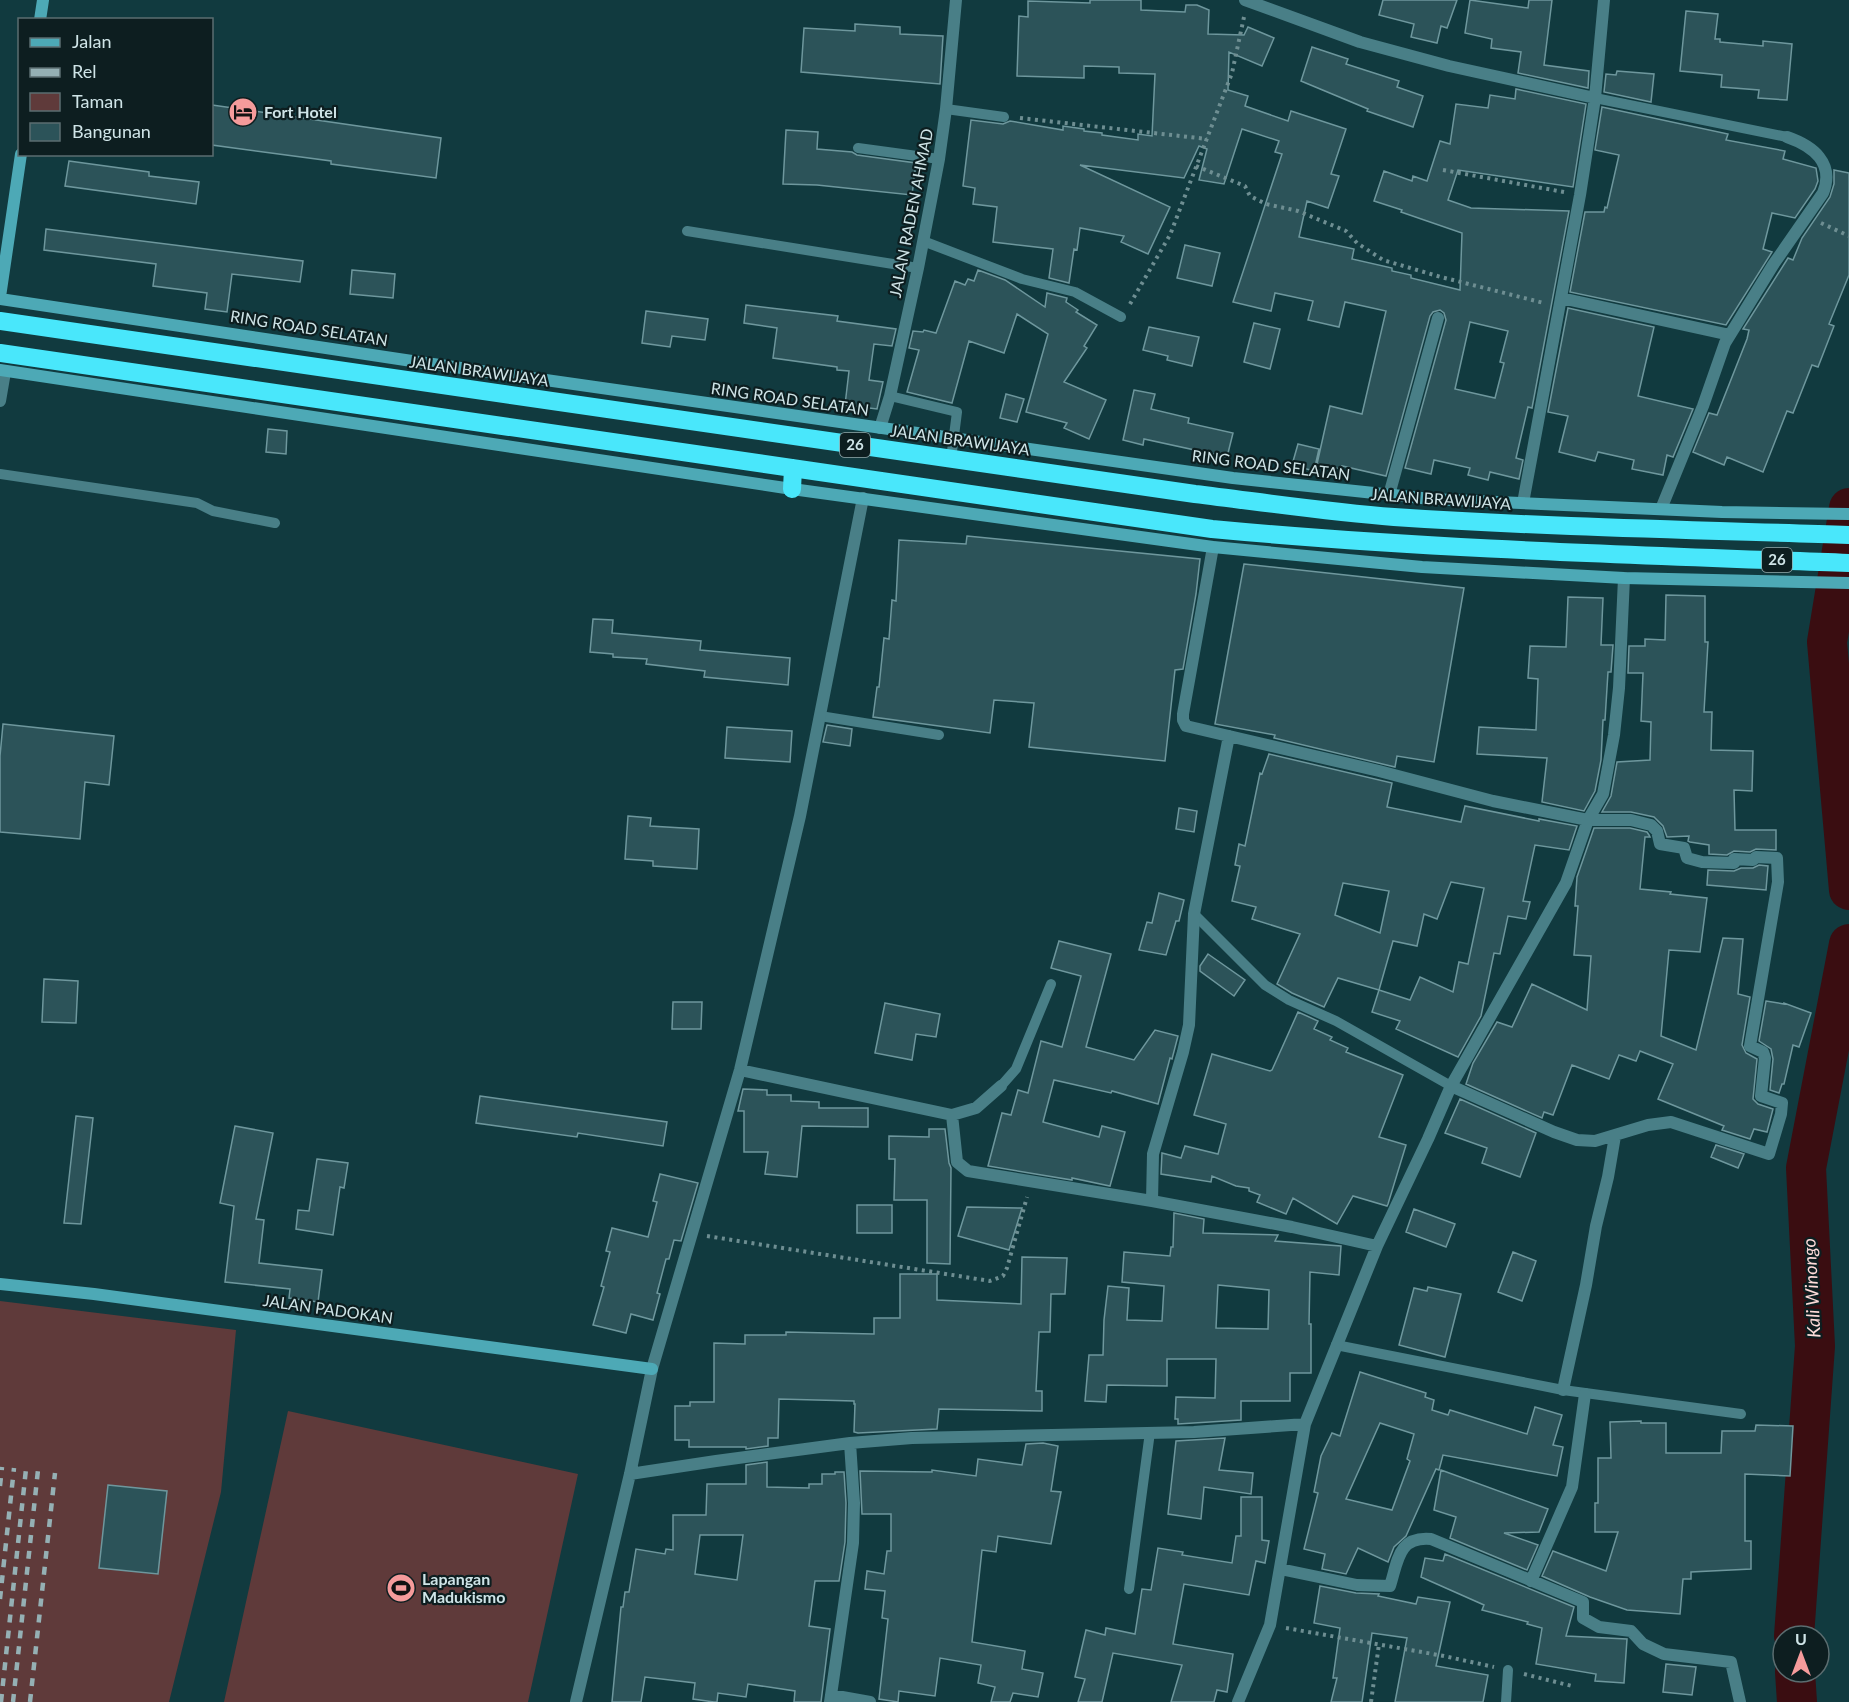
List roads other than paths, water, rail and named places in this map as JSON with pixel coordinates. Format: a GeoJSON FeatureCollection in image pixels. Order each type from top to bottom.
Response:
{"type":"FeatureCollection","features":[{"type":"Feature","properties":{"kind":"highway","name":"JALAN BRAWIJAYA"},"geometry":{"type":"LineString","coordinates":[[0,321],[1195,494],[1391,516],[1488,522],[1849,535]]}},
{"type":"Feature","properties":{"kind":"highway","name":"26"},"geometry":{"type":"LineString","coordinates":[[0,353],[1212,529],[1333,541],[1456,548],[1849,563]]}},
{"type":"Feature","properties":{"kind":"highway"},"geometry":{"type":"LineString","coordinates":[[792,489],[793,468]]}},
{"type":"Feature","properties":{"kind":"street"},"geometry":{"type":"LineString","coordinates":[[40,18],[43,0]]}},
{"type":"Feature","properties":{"kind":"street","name":"JALAN RADEN AHMAD"},"geometry":{"type":"LineString","coordinates":[[880,428],[890,396],[939,159],[956,0]]}},
{"type":"Feature","properties":{"kind":"street"},"geometry":{"type":"LineString","coordinates":[[1246,0],[1360,42],[1449,66],[1595,98]]}},
{"type":"Feature","properties":{"kind":"street"},"geometry":{"type":"LineString","coordinates":[[1523,503],[1580,195],[1595,98],[1604,0]]}},
{"type":"Feature","properties":{"kind":"street"},"geometry":{"type":"LineString","coordinates":[[1661,509],[1703,406],[1725,343],[1773,265],[1823,193],[1827,173],[1825,164],[1808,146],[1787,137]]}},
{"type":"Feature","properties":{"kind":"street"},"geometry":{"type":"LineString","coordinates":[[0,298],[21,156]]}},
{"type":"Feature","properties":{"kind":"street","name":"RING ROAD SELATAN"},"geometry":{"type":"LineString","coordinates":[[0,298],[1233,478],[1431,499],[1722,512],[1849,514]]}},
{"type":"Feature","properties":{"kind":"street"},"geometry":{"type":"LineString","coordinates":[[1560,303],[1730,335]]}},
{"type":"Feature","properties":{"kind":"street"},"geometry":{"type":"LineString","coordinates":[[1389,495],[1438,318]]}},
{"type":"Feature","properties":{"kind":"street"},"geometry":{"type":"LineString","coordinates":[[0,401],[3,371],[792,489],[1213,547],[1422,567],[1624,578],[1849,582]]}},
{"type":"Feature","properties":{"kind":"street"},"geometry":{"type":"LineString","coordinates":[[576,1702],[652,1370],[740,1070],[800,816],[863,498]]}},
{"type":"Feature","properties":{"kind":"street"},"geometry":{"type":"LineString","coordinates":[[1213,547],[1182,716],[1184,724],[1190,728],[1379,771],[1492,801],[1587,820],[1631,820],[1651,825],[1657,831],[1660,844],[1684,848],[1687,858],[1702,862],[1734,863],[1734,859],[1753,860],[1756,856],[1777,858],[1778,882],[1750,1046],[1763,1052],[1765,1058],[1761,1096],[1782,1103],[1769,1154],[1671,1122],[1648,1125],[1595,1141],[1577,1140],[1451,1086]]}},
{"type":"Feature","properties":{"kind":"street"},"geometry":{"type":"LineString","coordinates":[[1238,1702],[1270,1625],[1305,1424],[1336,1345],[1377,1246],[1451,1086],[1566,883],[1587,820],[1603,794],[1614,735],[1623,632],[1624,578]]}},
{"type":"Feature","properties":{"kind":"street"},"geometry":{"type":"LineString","coordinates":[[1152,1202],[1153,1154],[1189,1024],[1194,914],[1229,736]]}},
{"type":"Feature","properties":{"kind":"street"},"geometry":{"type":"LineString","coordinates":[[740,1070],[952,1115],[976,1108],[1001,1086]]}},
{"type":"Feature","properties":{"kind":"street"},"geometry":{"type":"LineString","coordinates":[[952,1115],[957,1162],[961,1167],[976,1174],[1292,1227],[1377,1246]]}},
{"type":"Feature","properties":{"kind":"street"},"geometry":{"type":"LineString","coordinates":[[1563,1390],[1615,1136]]}},
{"type":"Feature","properties":{"kind":"street","name":"JALAN PADOKAN"},"geometry":{"type":"LineString","coordinates":[[0,1284],[94,1294],[652,1370]]}},
{"type":"Feature","properties":{"kind":"street"},"geometry":{"type":"LineString","coordinates":[[1531,1581],[1572,1487],[1584,1394]]}},
{"type":"Feature","properties":{"kind":"street"},"geometry":{"type":"LineString","coordinates":[[630,1474],[850,1443],[912,1438],[1150,1432],[1305,1424]]}},
{"type":"Feature","properties":{"kind":"street"},"geometry":{"type":"LineString","coordinates":[[850,1443],[854,1494],[853,1543],[830,1698],[870,1702]]}},
{"type":"Feature","properties":{"kind":"street"},"geometry":{"type":"LineString","coordinates":[[1280,1569],[1357,1585],[1390,1586],[1402,1549],[1407,1543],[1420,1538],[1431,1539],[1583,1602],[1583,1618],[1599,1627],[1631,1631],[1643,1644],[1664,1654],[1731,1662],[1740,1702]]}},
{"type":"Feature","properties":{"kind":"lane"},"geometry":{"type":"LineString","coordinates":[[1595,98],[1787,137]]}},
{"type":"Feature","properties":{"kind":"lane"},"geometry":{"type":"LineString","coordinates":[[946,109],[1004,117]]}},
{"type":"Feature","properties":{"kind":"lane"},"geometry":{"type":"LineString","coordinates":[[858,148],[939,159]]}},
{"type":"Feature","properties":{"kind":"lane"},"geometry":{"type":"LineString","coordinates":[[687,231],[918,268]]}},
{"type":"Feature","properties":{"kind":"lane"},"geometry":{"type":"LineString","coordinates":[[923,241],[1022,279],[1075,292],[1121,317]]}},
{"type":"Feature","properties":{"kind":"lane"},"geometry":{"type":"LineString","coordinates":[[890,396],[955,410],[958,415],[951,459]]}},
{"type":"Feature","properties":{"kind":"lane"},"geometry":{"type":"LineString","coordinates":[[0,474],[196,503],[213,511],[275,523]]}},
{"type":"Feature","properties":{"kind":"lane"},"geometry":{"type":"LineString","coordinates":[[820,716],[939,735]]}},
{"type":"Feature","properties":{"kind":"lane"},"geometry":{"type":"LineString","coordinates":[[1194,914],[1265,985],[1451,1086]]}},
{"type":"Feature","properties":{"kind":"lane"},"geometry":{"type":"LineString","coordinates":[[1001,1086],[1016,1069],[1050,984]]}},
{"type":"Feature","properties":{"kind":"lane"},"geometry":{"type":"LineString","coordinates":[[1336,1345],[1584,1394],[1741,1414]]}},
{"type":"Feature","properties":{"kind":"lane"},"geometry":{"type":"LineString","coordinates":[[1129,1589],[1150,1432]]}},
{"type":"Feature","properties":{"kind":"lane"},"geometry":{"type":"LineString","coordinates":[[1506,1702],[1508,1670]]}},
{"type":"Feature","properties":{"kind":"waterway","name":"Kali Winongo"},"geometry":{"type":"LineString","coordinates":[[1849,508],[1827,642],[1849,890]]}},
{"type":"Feature","properties":{"kind":"waterway","name":"Kali Winongo"},"geometry":{"type":"LineString","coordinates":[[1795,1624],[1815,1346],[1806,1168],[1849,944]]}},
{"type":"Feature","properties":{"kind":"waterway","name":"Kali Winongo"},"geometry":{"type":"LineString","coordinates":[[1796,1684],[1797,1702]]}},
{"type":"Feature","properties":{"kind":"railway"},"geometry":{"type":"LineString","coordinates":[[0,1486],[2,1467]]}},
{"type":"Feature","properties":{"kind":"railway"},"geometry":{"type":"LineString","coordinates":[[0,1599],[14,1468]]}},
{"type":"Feature","properties":{"kind":"railway"},"geometry":{"type":"LineString","coordinates":[[1,1702],[26,1469]]}},
{"type":"Feature","properties":{"kind":"railway"},"geometry":{"type":"LineString","coordinates":[[13,1702],[38,1470]]}},
{"type":"Feature","properties":{"kind":"railway"},"geometry":{"type":"LineString","coordinates":[[30,1702],[55,1473]]}},
{"type":"Feature","properties":{"kind":"place","name":"Fort Hotel"},"geometry":{"type":"Point","coordinates":[243,112]}},
{"type":"Feature","properties":{"kind":"place","name":"Lapangan Madukismo"},"geometry":{"type":"Point","coordinates":[401,1588]}}]}
